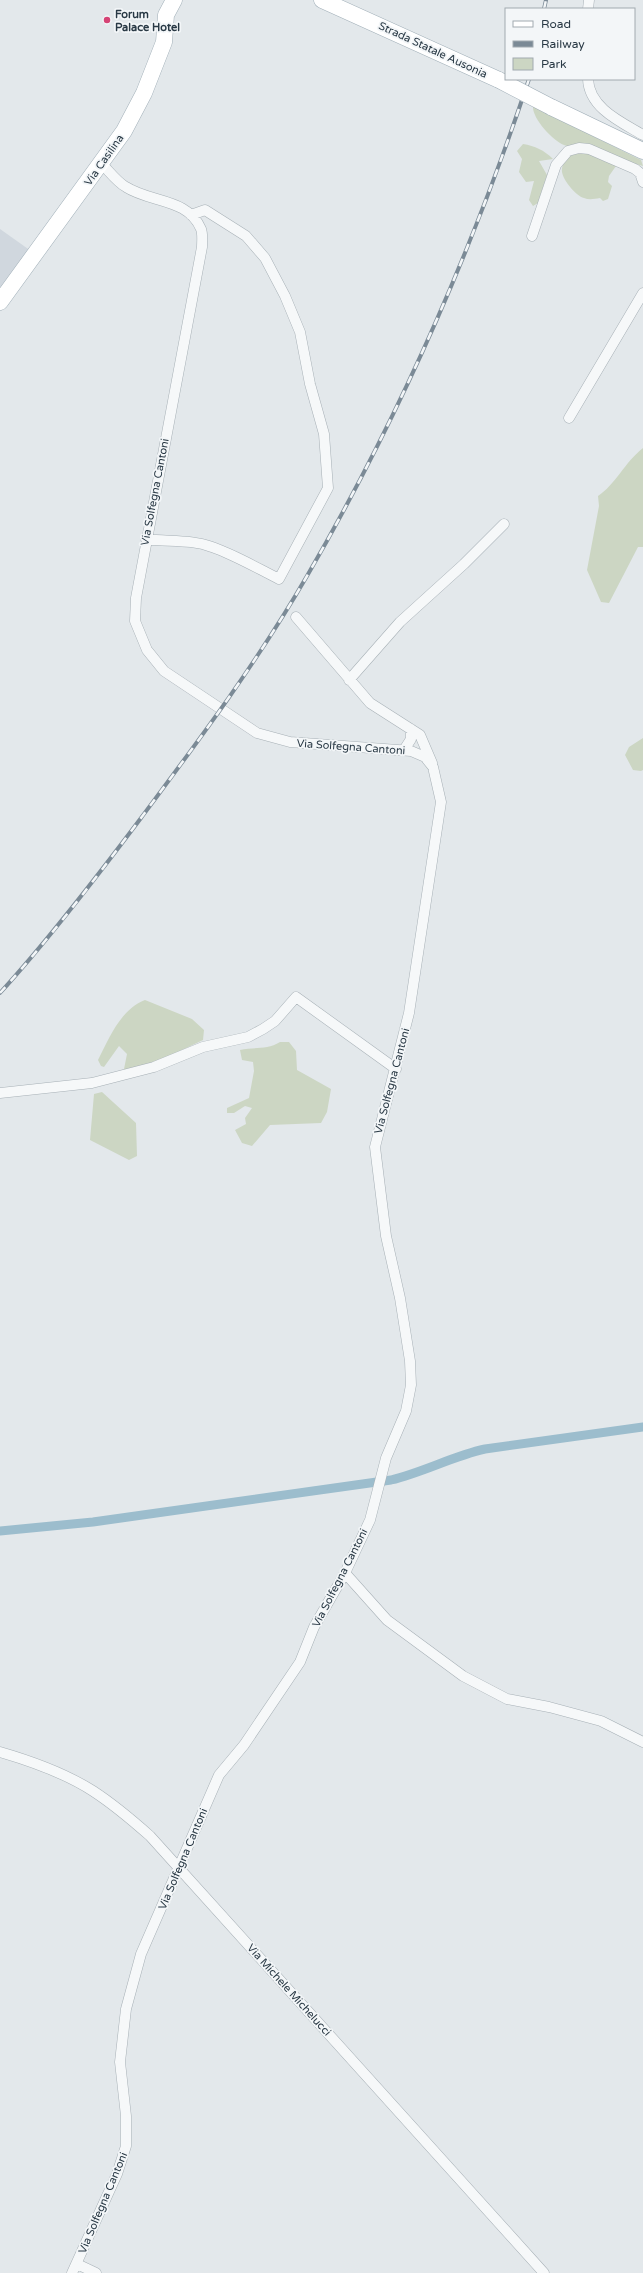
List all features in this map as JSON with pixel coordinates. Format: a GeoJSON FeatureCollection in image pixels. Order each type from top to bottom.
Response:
{"type":"FeatureCollection","features":[{"type":"Feature","properties":{"kind":"main road","name":"Via Casilina"},"geometry":{"type":"LineString","coordinates":[[0,302],[102,164],[127,125],[144,93],[164,42],[166,15],[174,0]]}},
{"type":"Feature","properties":{"kind":"main road"},"geometry":{"type":"LineString","coordinates":[[164,42],[184,0]]}},
{"type":"Feature","properties":{"kind":"main road","name":"Strada Statale Ausonia"},"geometry":{"type":"LineString","coordinates":[[326,1],[499,80],[551,107],[643,150]]}},
{"type":"Feature","properties":{"kind":"street"},"geometry":{"type":"LineString","coordinates":[[588,80],[592,95],[600,107],[614,118],[643,135]]}},
{"type":"Feature","properties":{"kind":"street"},"geometry":{"type":"LineString","coordinates":[[532,236],[556,165],[568,151],[579,148],[589,149],[635,168],[640,173],[643,182]]}},
{"type":"Feature","properties":{"kind":"street","name":"Via Solfegna Cantoni"},"geometry":{"type":"LineString","coordinates":[[96,2273],[74,2268],[117,2174],[126,2146],[126,2116],[120,2062],[126,2009],[141,1954],[219,1775],[244,1745],[300,1662],[314,1626],[345,1572],[370,1520],[386,1458],[406,1411],[411,1385],[410,1361],[400,1298],[386,1236],[375,1147],[379,1125],[396,1069],[409,1013],[441,802],[433,767],[425,757],[411,751],[404,750],[290,742],[257,733],[164,671],[147,650],[136,621],[136,598],[202,247],[202,230],[188,211],[172,204],[140,195],[125,187],[102,164]]}},
{"type":"Feature","properties":{"kind":"street"},"geometry":{"type":"LineString","coordinates":[[146,539],[170,542],[184,541],[211,547],[279,579],[328,488],[324,434],[310,384],[300,332],[285,296],[265,258],[246,236],[205,210],[191,215]]}},
{"type":"Feature","properties":{"kind":"street"},"geometry":{"type":"LineString","coordinates":[[569,418],[643,293]]}},
{"type":"Feature","properties":{"kind":"street"},"geometry":{"type":"LineString","coordinates":[[349,680],[400,622],[464,564],[504,524]]}},
{"type":"Feature","properties":{"kind":"street"},"geometry":{"type":"LineString","coordinates":[[296,617],[349,680],[370,702],[420,735],[428,750],[433,767]]}},
{"type":"Feature","properties":{"kind":"street"},"geometry":{"type":"LineString","coordinates":[[404,750],[410,739],[411,729]]}},
{"type":"Feature","properties":{"kind":"street"},"geometry":{"type":"LineString","coordinates":[[0,1093],[92,1083],[154,1068],[203,1047],[248,1037],[275,1021],[296,997],[396,1069]]}},
{"type":"Feature","properties":{"kind":"street"},"geometry":{"type":"LineString","coordinates":[[345,1572],[387,1620],[463,1676],[507,1699],[549,1707],[601,1721],[643,1742]]}},
{"type":"Feature","properties":{"kind":"street","name":"Via Michele Michelucci"},"geometry":{"type":"LineString","coordinates":[[0,1752],[62,1775],[92,1790],[114,1805],[150,1836],[180,1867],[544,2273]]}},
{"type":"Feature","properties":{"kind":"shaded area"},"geometry":{"type":"Polygon","coordinates":[[[0,229],[31,251],[0,293],[0,229]]]}},
{"type":"Feature","properties":{"kind":"green space"},"geometry":{"type":"Polygon","coordinates":[[[533,106],[641,160],[643,166],[594,148],[564,145],[549,134],[539,122],[533,106]]]}},
{"type":"Feature","properties":{"kind":"green space"},"geometry":{"type":"Polygon","coordinates":[[[523,144],[539,149],[553,159],[539,161],[547,175],[538,203],[533,206],[529,200],[534,181],[526,182],[519,172],[522,159],[517,151],[523,144]]]}},
{"type":"Feature","properties":{"kind":"green space"},"geometry":{"type":"Polygon","coordinates":[[[590,151],[616,166],[609,176],[608,182],[612,186],[608,199],[603,201],[600,198],[588,199],[581,197],[567,183],[562,172],[563,165],[568,154],[590,151]]]}},
{"type":"Feature","properties":{"kind":"green space"},"geometry":{"type":"Polygon","coordinates":[[[643,448],[643,547],[638,547],[609,603],[601,602],[587,570],[599,506],[598,496],[610,486],[643,448]]]}},
{"type":"Feature","properties":{"kind":"green space"},"geometry":{"type":"Polygon","coordinates":[[[643,738],[643,770],[633,770],[625,755],[629,747],[643,738]]]}},
{"type":"Feature","properties":{"kind":"green space"},"geometry":{"type":"Polygon","coordinates":[[[145,1000],[192,1019],[204,1030],[203,1040],[142,1069],[124,1069],[127,1054],[119,1046],[104,1067],[101,1066],[98,1060],[122,1017],[129,1010],[145,1000]]]}},
{"type":"Feature","properties":{"kind":"green space"},"geometry":{"type":"Polygon","coordinates":[[[280,1042],[289,1042],[296,1051],[297,1070],[331,1089],[327,1112],[321,1123],[270,1125],[252,1146],[242,1143],[235,1130],[246,1124],[245,1118],[252,1108],[245,1106],[234,1113],[227,1113],[227,1108],[249,1098],[254,1071],[253,1062],[242,1060],[240,1050],[275,1045],[280,1042]]]}},
{"type":"Feature","properties":{"kind":"green space"},"geometry":{"type":"Polygon","coordinates":[[[102,1092],[136,1123],[137,1156],[129,1160],[90,1140],[94,1094],[102,1092]]]}},
{"type":"Feature","properties":{"kind":"waterway"},"geometry":{"type":"LineString","coordinates":[[0,1531],[93,1522],[391,1480],[485,1449],[643,1427]]}},
{"type":"Feature","properties":{"kind":"railway"},"geometry":{"type":"LineString","coordinates":[[544,8],[546,0]]}},
{"type":"Feature","properties":{"kind":"railway"},"geometry":{"type":"LineString","coordinates":[[0,993],[37,951],[72,907],[185,759],[269,639],[307,576],[372,456],[431,333],[483,207],[529,80]]}},
{"type":"Feature","properties":{"kind":"place","name":"Forum Palace Hotel"},"geometry":{"type":"Point","coordinates":[107,20]}}]}
